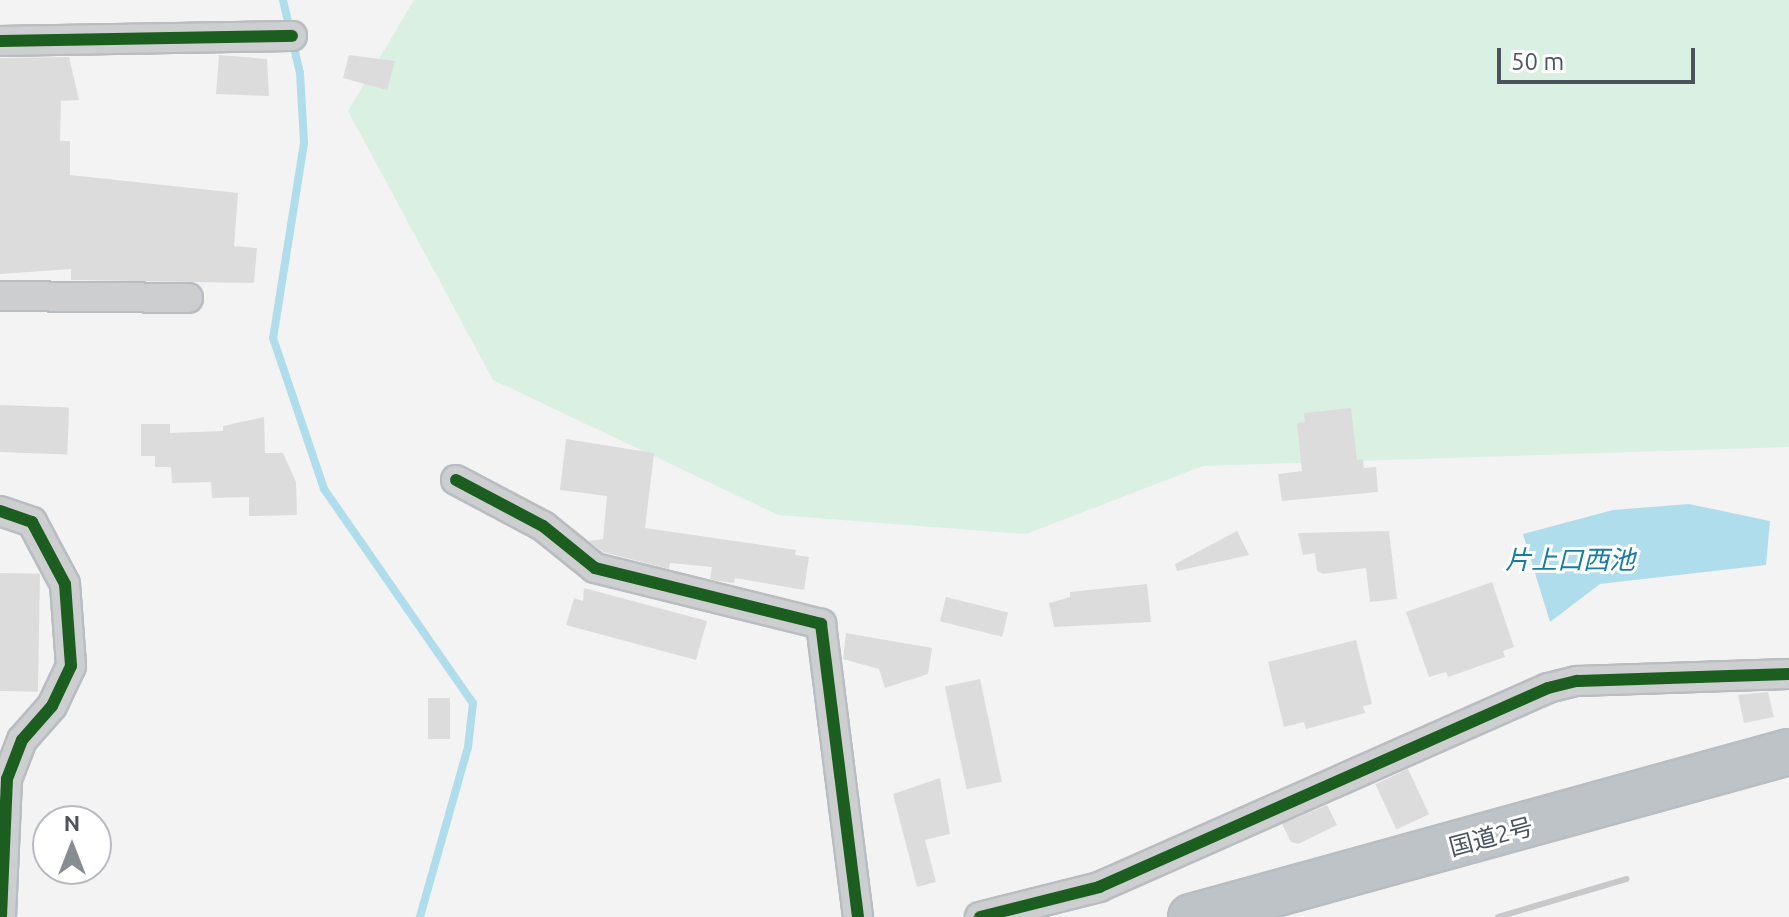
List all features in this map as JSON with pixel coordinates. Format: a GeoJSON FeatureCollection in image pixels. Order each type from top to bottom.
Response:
{"type":"FeatureCollection","features":[{"type":"Feature","properties":{"kind":"highway","name":"国道2号"},"geometry":{"type":"LineString","coordinates":[[1191,917],[1789,752]]}},
{"type":"Feature","properties":{"kind":"street"},"geometry":{"type":"LineString","coordinates":[[0,41],[292,36]]}},
{"type":"Feature","properties":{"kind":"street"},"geometry":{"type":"LineString","coordinates":[[0,296],[188,298]]}},
{"type":"Feature","properties":{"kind":"street"},"geometry":{"type":"LineString","coordinates":[[456,480],[543,526],[595,568],[821,624],[858,917]]}},
{"type":"Feature","properties":{"kind":"street"},"geometry":{"type":"LineString","coordinates":[[0,511],[32,522],[65,584],[71,666],[52,706],[22,740],[4,779],[1,917]]}},
{"type":"Feature","properties":{"kind":"street"},"geometry":{"type":"LineString","coordinates":[[980,917],[1099,887],[1548,688],[1577,681],[1789,674]]}},
{"type":"Feature","properties":{"kind":"green space"},"geometry":{"type":"Polygon","coordinates":[[[414,0],[1789,0],[1789,447],[1203,466],[1026,534],[778,515],[493,380],[348,111],[414,0]]]}},
{"type":"Feature","properties":{"kind":"water","name":"片上口西池"},"geometry":{"type":"Polygon","coordinates":[[[1689,504],[1770,521],[1766,565],[1600,584],[1550,622],[1523,534],[1613,510],[1689,504]]]}},
{"type":"Feature","properties":{"kind":"building"},"geometry":{"type":"Polygon","coordinates":[[[219,55],[267,59],[269,96],[216,94],[219,55]]]}},
{"type":"Feature","properties":{"kind":"building"},"geometry":{"type":"Polygon","coordinates":[[[349,55],[395,61],[387,90],[343,78],[349,55]]]}},
{"type":"Feature","properties":{"kind":"building"},"geometry":{"type":"Polygon","coordinates":[[[69,57],[79,100],[61,101],[60,141],[70,141],[70,175],[238,193],[234,246],[257,248],[254,283],[71,280],[71,269],[0,274],[0,58],[69,57]]]}},
{"type":"Feature","properties":{"kind":"building"},"geometry":{"type":"Polygon","coordinates":[[[0,405],[69,407],[67,454],[0,452],[0,405]]]}},
{"type":"Feature","properties":{"kind":"building"},"geometry":{"type":"Polygon","coordinates":[[[1351,408],[1357,460],[1363,459],[1364,468],[1376,467],[1378,492],[1282,501],[1278,474],[1302,471],[1297,423],[1305,422],[1304,413],[1351,408]]]}},
{"type":"Feature","properties":{"kind":"building"},"geometry":{"type":"Polygon","coordinates":[[[264,417],[265,453],[283,453],[296,482],[297,515],[249,516],[249,497],[212,498],[211,482],[172,483],[171,467],[155,467],[155,456],[141,456],[141,424],[170,424],[170,433],[223,431],[223,426],[264,417]]]}},
{"type":"Feature","properties":{"kind":"building"},"geometry":{"type":"Polygon","coordinates":[[[566,439],[654,453],[645,528],[796,550],[795,555],[809,557],[804,590],[735,578],[734,583],[718,581],[710,579],[712,567],[670,563],[669,569],[603,552],[589,541],[603,539],[607,496],[560,490],[566,439]]]}},
{"type":"Feature","properties":{"kind":"building"},"geometry":{"type":"Polygon","coordinates":[[[1237,531],[1249,555],[1177,571],[1175,564],[1237,531]]]}},
{"type":"Feature","properties":{"kind":"building"},"geometry":{"type":"Polygon","coordinates":[[[1389,531],[1397,599],[1370,602],[1366,568],[1323,574],[1317,571],[1315,553],[1303,555],[1298,533],[1389,531]]]}},
{"type":"Feature","properties":{"kind":"building"},"geometry":{"type":"Polygon","coordinates":[[[0,573],[40,574],[38,692],[0,691],[0,573]]]}},
{"type":"Feature","properties":{"kind":"building"},"geometry":{"type":"Polygon","coordinates":[[[1492,582],[1514,647],[1503,651],[1505,657],[1448,677],[1446,672],[1429,677],[1406,612],[1492,582]]]}},
{"type":"Feature","properties":{"kind":"building"},"geometry":{"type":"Polygon","coordinates":[[[1147,584],[1151,622],[1054,627],[1049,603],[1070,597],[1070,592],[1147,584]]]}},
{"type":"Feature","properties":{"kind":"building"},"geometry":{"type":"Polygon","coordinates":[[[584,588],[707,621],[696,660],[566,625],[574,598],[583,601],[584,588]]]}},
{"type":"Feature","properties":{"kind":"building"},"geometry":{"type":"Polygon","coordinates":[[[946,597],[1008,612],[1002,637],[940,621],[946,597]]]}},
{"type":"Feature","properties":{"kind":"building"},"geometry":{"type":"Polygon","coordinates":[[[846,633],[932,648],[928,674],[885,688],[879,669],[843,659],[846,633]]]}},
{"type":"Feature","properties":{"kind":"building"},"geometry":{"type":"Polygon","coordinates":[[[1356,640],[1372,704],[1363,706],[1365,713],[1306,729],[1304,722],[1284,727],[1268,662],[1356,640]]]}},
{"type":"Feature","properties":{"kind":"building"},"geometry":{"type":"Polygon","coordinates":[[[980,679],[1002,782],[967,789],[945,686],[980,679]]]}},
{"type":"Feature","properties":{"kind":"building"},"geometry":{"type":"Polygon","coordinates":[[[1768,692],[1774,717],[1744,723],[1738,695],[1768,692]]]}},
{"type":"Feature","properties":{"kind":"building"},"geometry":{"type":"Polygon","coordinates":[[[428,698],[450,698],[450,739],[428,739],[428,698]]]}},
{"type":"Feature","properties":{"kind":"building"},"geometry":{"type":"Polygon","coordinates":[[[1408,769],[1429,814],[1397,830],[1375,784],[1408,769]]]}},
{"type":"Feature","properties":{"kind":"building"},"geometry":{"type":"Polygon","coordinates":[[[940,778],[950,834],[925,840],[936,882],[917,887],[893,794],[940,778]]]}},
{"type":"Feature","properties":{"kind":"building"},"geometry":{"type":"Polygon","coordinates":[[[1327,805],[1337,825],[1298,844],[1291,842],[1282,824],[1327,805]]]}},
{"type":"Feature","properties":{"kind":"waterway"},"geometry":{"type":"LineString","coordinates":[[283,0],[300,73],[304,143],[273,338],[324,489],[473,703],[468,747],[420,917]]}},
{"type":"Feature","properties":{"kind":"railway"},"geometry":{"type":"LineString","coordinates":[[1498,917],[1626,879]]}},
{"type":"Feature","properties":{"kind":"cycle path"},"geometry":{"type":"LineString","coordinates":[[0,41],[292,36]]}},
{"type":"Feature","properties":{"kind":"cycle path"},"geometry":{"type":"LineString","coordinates":[[456,480],[543,526],[595,568],[821,624],[858,917]]}},
{"type":"Feature","properties":{"kind":"cycle path"},"geometry":{"type":"LineString","coordinates":[[0,511],[32,522],[65,584],[71,666],[52,706],[22,740],[7,779],[1,917]]}},
{"type":"Feature","properties":{"kind":"cycle path"},"geometry":{"type":"LineString","coordinates":[[980,917],[1099,887],[1548,688],[1577,681],[1789,674]]}}]}
